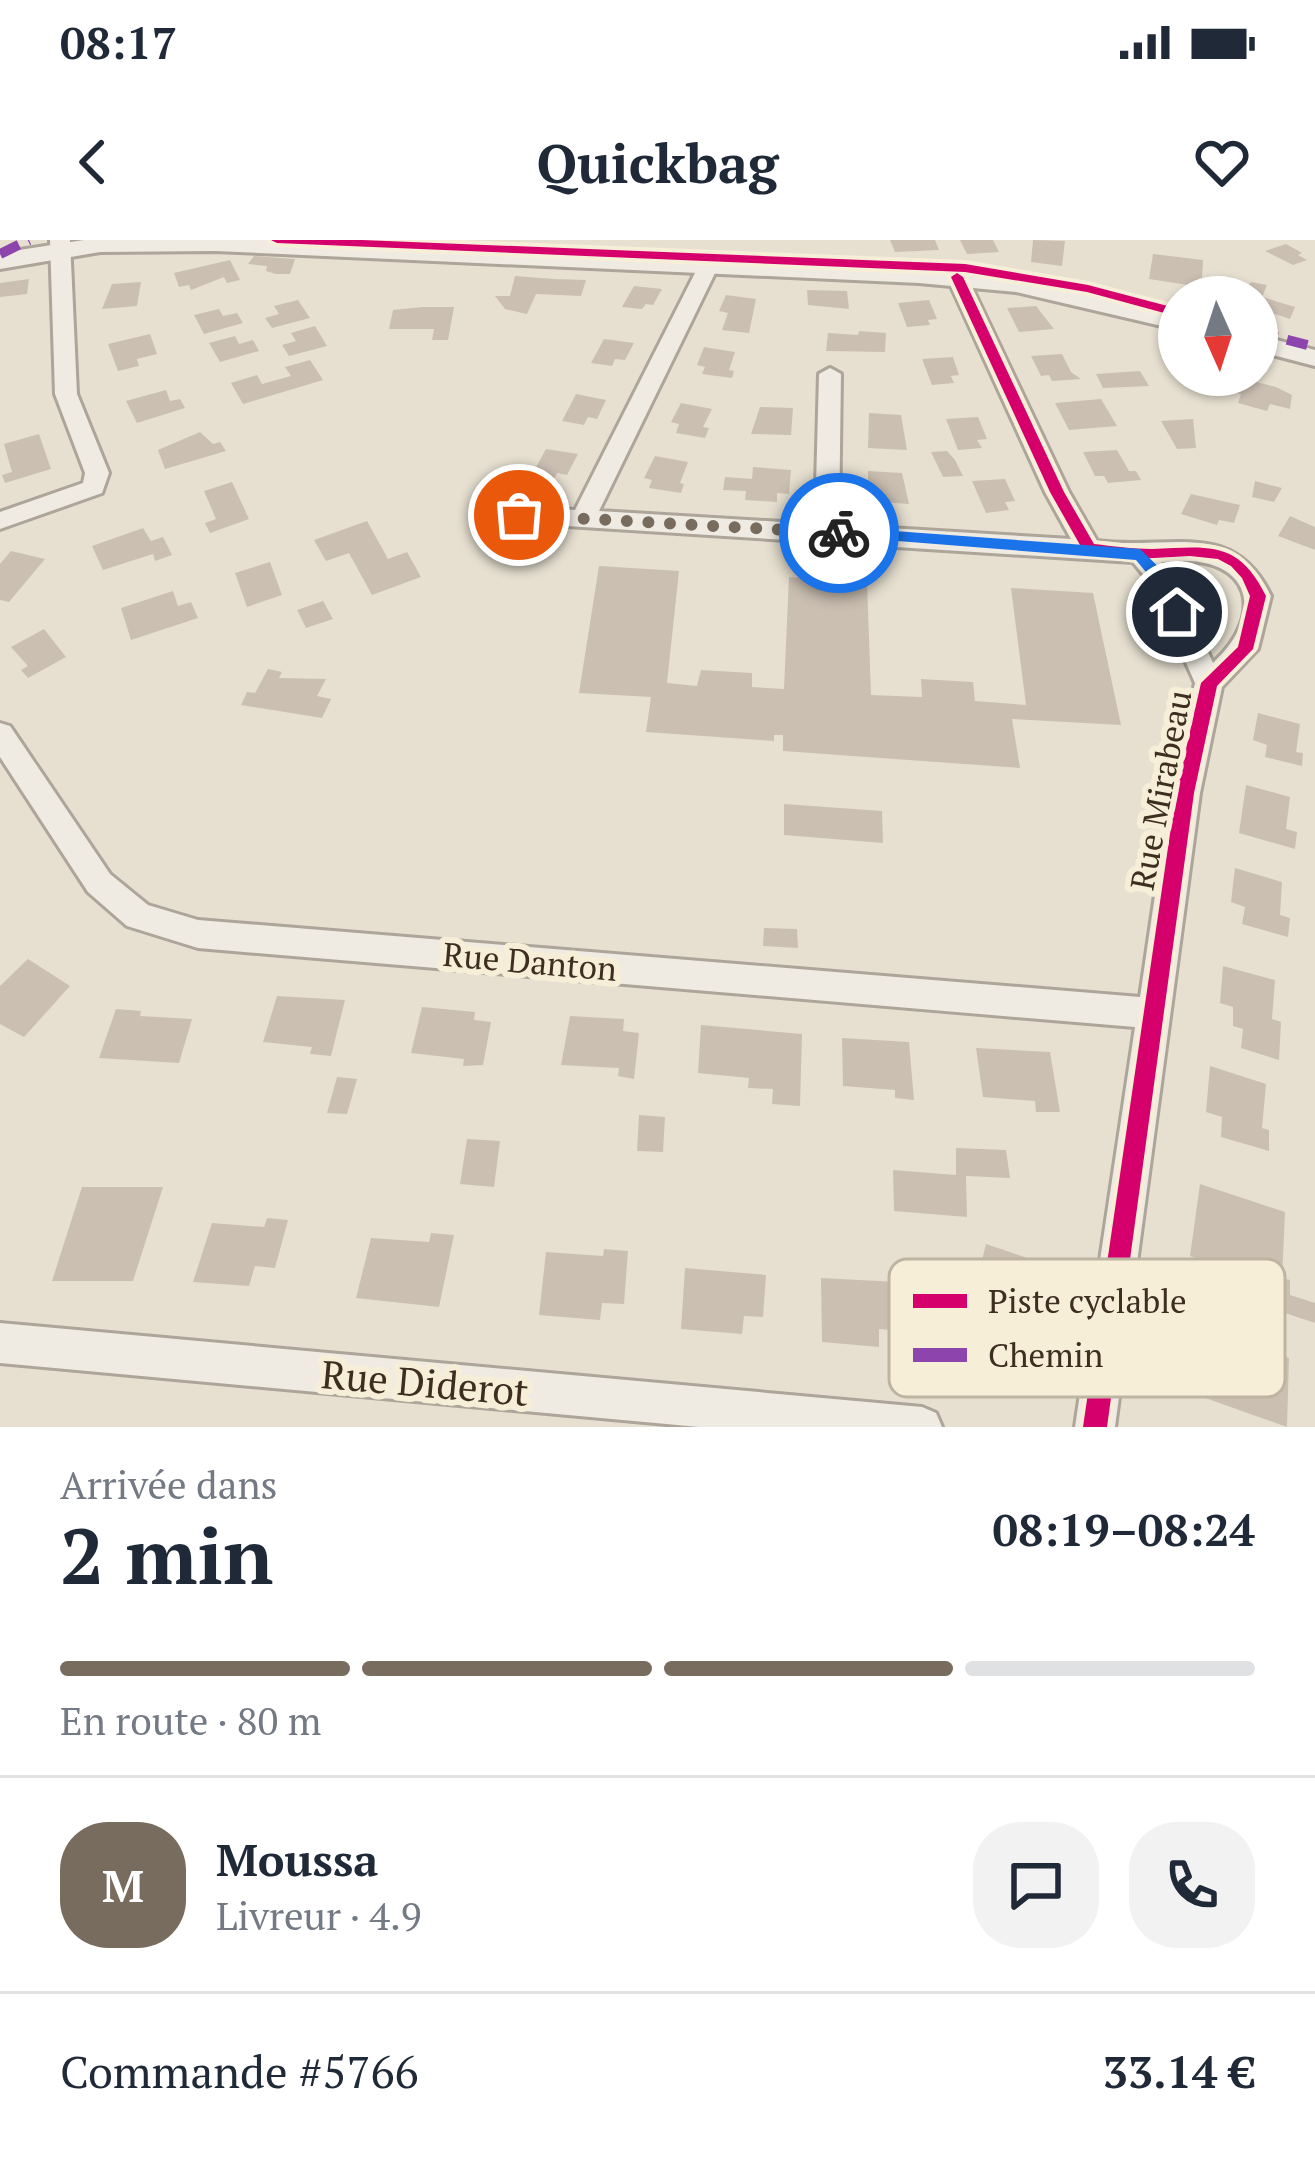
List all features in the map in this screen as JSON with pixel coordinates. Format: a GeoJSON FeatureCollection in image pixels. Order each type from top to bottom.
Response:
{"type":"FeatureCollection","features":[{"type":"Feature","properties":{"kind":"street"},"geometry":{"type":"LineString","coordinates":[[0,521],[94,488],[98,473],[66,394],[61,244]]}},
{"type":"Feature","properties":{"kind":"street"},"geometry":{"type":"LineString","coordinates":[[0,261],[61,244],[215,244],[957,278],[1080,296],[1158,316]]}},
{"type":"Feature","properties":{"kind":"street"},"geometry":{"type":"LineString","coordinates":[[584,519],[708,267]]}},
{"type":"Feature","properties":{"kind":"street"},"geometry":{"type":"LineString","coordinates":[[957,278],[1057,492],[1089,548]]}},
{"type":"Feature","properties":{"kind":"street"},"geometry":{"type":"LineString","coordinates":[[1278,348],[1315,358]]}},
{"type":"Feature","properties":{"kind":"street"},"geometry":{"type":"LineString","coordinates":[[827,532],[830,374]]}},
{"type":"Feature","properties":{"kind":"street","name":"Rue Mirabeau"},"geometry":{"type":"LineString","coordinates":[[487,513],[1140,554],[1211,551],[1228,557],[1253,583],[1258,596],[1245,649],[1208,683],[1185,793],[1118,1259]]}},
{"type":"Feature","properties":{"kind":"street","name":"Rue Mirabeau"},"geometry":{"type":"LineString","coordinates":[[1140,554],[1162,580],[1208,683]]}},
{"type":"Feature","properties":{"kind":"street","name":"Rue Danton"},"geometry":{"type":"LineString","coordinates":[[0,734],[99,883],[138,916],[198,934],[1153,1012]]}},
{"type":"Feature","properties":{"kind":"street","name":"Rue Diderot"},"geometry":{"type":"LineString","coordinates":[[0,1343],[922,1427]]}},
{"type":"Feature","properties":{"kind":"street","name":"Rue Mirabeau"},"geometry":{"type":"LineString","coordinates":[[1095,1427],[1099,1397]]}},
{"type":"Feature","properties":{"kind":"building"},"geometry":{"type":"Polygon","coordinates":[[[890,240],[935,240],[939,250],[895,252],[890,240]]]}},
{"type":"Feature","properties":{"kind":"building"},"geometry":{"type":"Polygon","coordinates":[[[960,240],[993,240],[999,252],[967,254],[960,240]]]}},
{"type":"Feature","properties":{"kind":"building"},"geometry":{"type":"Polygon","coordinates":[[[1033,240],[1065,241],[1062,266],[1031,262],[1033,240]]]}},
{"type":"Feature","properties":{"kind":"building"},"geometry":{"type":"Polygon","coordinates":[[[1286,244],[1307,260],[1293,265],[1265,251],[1286,244]]]}},
{"type":"Feature","properties":{"kind":"building"},"geometry":{"type":"Polygon","coordinates":[[[1153,254],[1203,260],[1202,276],[1149,279],[1153,254]]]}},
{"type":"Feature","properties":{"kind":"building"},"geometry":{"type":"Polygon","coordinates":[[[254,256],[295,259],[290,274],[276,274],[266,271],[267,266],[248,264],[254,256]]]}},
{"type":"Feature","properties":{"kind":"building"},"geometry":{"type":"Polygon","coordinates":[[[230,260],[240,280],[227,283],[224,277],[191,290],[189,285],[179,287],[174,273],[230,260]]]}},
{"type":"Feature","properties":{"kind":"building"},"geometry":{"type":"Polygon","coordinates":[[[515,276],[586,280],[581,296],[536,294],[527,314],[505,309],[495,296],[510,296],[515,276]]]}},
{"type":"Feature","properties":{"kind":"building"},"geometry":{"type":"Polygon","coordinates":[[[29,279],[27,294],[0,297],[0,283],[29,279]]]}},
{"type":"Feature","properties":{"kind":"building"},"geometry":{"type":"Polygon","coordinates":[[[141,282],[137,306],[102,309],[112,284],[141,282]]]}},
{"type":"Feature","properties":{"kind":"building"},"geometry":{"type":"Polygon","coordinates":[[[634,286],[662,289],[653,305],[622,307],[634,286]]]}},
{"type":"Feature","properties":{"kind":"building"},"geometry":{"type":"Polygon","coordinates":[[[807,290],[847,291],[849,309],[808,305],[807,290]]]}},
{"type":"Feature","properties":{"kind":"building"},"geometry":{"type":"Polygon","coordinates":[[[726,295],[756,299],[749,333],[722,330],[728,313],[719,311],[726,295]]]}},
{"type":"Feature","properties":{"kind":"building"},"geometry":{"type":"Polygon","coordinates":[[[298,300],[310,318],[272,328],[265,318],[279,314],[274,306],[298,300]]]}},
{"type":"Feature","properties":{"kind":"building"},"geometry":{"type":"Polygon","coordinates":[[[929,300],[937,319],[928,320],[930,325],[907,327],[898,303],[929,300]]]}},
{"type":"Feature","properties":{"kind":"building"},"geometry":{"type":"Polygon","coordinates":[[[1278,302],[1295,307],[1290,319],[1278,315],[1278,302]]]}},
{"type":"Feature","properties":{"kind":"building"},"geometry":{"type":"Polygon","coordinates":[[[1036,306],[1054,329],[1019,332],[1007,308],[1036,306]]]}},
{"type":"Feature","properties":{"kind":"building"},"geometry":{"type":"Polygon","coordinates":[[[454,307],[448,340],[432,340],[434,329],[389,329],[393,310],[454,307]]]}},
{"type":"Feature","properties":{"kind":"building"},"geometry":{"type":"Polygon","coordinates":[[[219,309],[223,316],[237,313],[243,323],[204,334],[194,315],[219,309]]]}},
{"type":"Feature","properties":{"kind":"building"},"geometry":{"type":"Polygon","coordinates":[[[315,326],[327,346],[289,356],[282,345],[296,341],[291,333],[315,326]]]}},
{"type":"Feature","properties":{"kind":"building"},"geometry":{"type":"Polygon","coordinates":[[[859,331],[886,333],[885,352],[826,351],[828,333],[858,335],[859,331]]]}},
{"type":"Feature","properties":{"kind":"building"},"geometry":{"type":"Polygon","coordinates":[[[150,334],[157,354],[137,359],[139,366],[118,371],[108,344],[150,334]]]}},
{"type":"Feature","properties":{"kind":"building"},"geometry":{"type":"Polygon","coordinates":[[[235,336],[239,344],[253,340],[259,351],[220,362],[209,343],[235,336]]]}},
{"type":"Feature","properties":{"kind":"building"},"geometry":{"type":"Polygon","coordinates":[[[604,339],[634,343],[625,360],[615,359],[612,366],[591,363],[604,339]]]}},
{"type":"Feature","properties":{"kind":"building"},"geometry":{"type":"Polygon","coordinates":[[[704,347],[735,352],[729,370],[734,371],[732,378],[702,374],[705,367],[697,365],[704,347]]]}},
{"type":"Feature","properties":{"kind":"building"},"geometry":{"type":"Polygon","coordinates":[[[1062,354],[1071,372],[1081,379],[1052,381],[1049,375],[1041,376],[1031,356],[1062,354]]]}},
{"type":"Feature","properties":{"kind":"building"},"geometry":{"type":"Polygon","coordinates":[[[953,357],[959,375],[951,376],[954,383],[932,385],[922,359],[953,357]]]}},
{"type":"Feature","properties":{"kind":"building"},"geometry":{"type":"Polygon","coordinates":[[[310,360],[323,380],[243,404],[231,383],[257,375],[262,384],[291,376],[285,367],[310,360]]]}},
{"type":"Feature","properties":{"kind":"building"},"geometry":{"type":"Polygon","coordinates":[[[1140,371],[1149,386],[1103,388],[1096,374],[1140,371]]]}},
{"type":"Feature","properties":{"kind":"building"},"geometry":{"type":"Polygon","coordinates":[[[1278,388],[1292,395],[1290,409],[1270,404],[1267,411],[1238,403],[1240,396],[1278,396],[1278,388]]]}},
{"type":"Feature","properties":{"kind":"building"},"geometry":{"type":"Polygon","coordinates":[[[166,390],[170,401],[180,399],[185,408],[137,423],[126,401],[166,390]]]}},
{"type":"Feature","properties":{"kind":"building"},"geometry":{"type":"Polygon","coordinates":[[[576,394],[606,400],[597,419],[588,417],[584,425],[562,421],[576,394]]]}},
{"type":"Feature","properties":{"kind":"building"},"geometry":{"type":"Polygon","coordinates":[[[1101,399],[1117,426],[1069,430],[1055,403],[1101,399]]]}},
{"type":"Feature","properties":{"kind":"building"},"geometry":{"type":"Polygon","coordinates":[[[681,403],[712,409],[703,427],[709,428],[705,438],[676,433],[679,424],[671,422],[681,403]]]}},
{"type":"Feature","properties":{"kind":"building"},"geometry":{"type":"Polygon","coordinates":[[[760,407],[793,408],[791,435],[751,434],[760,407]]]}},
{"type":"Feature","properties":{"kind":"building"},"geometry":{"type":"Polygon","coordinates":[[[869,413],[901,415],[907,450],[868,448],[869,413]]]}},
{"type":"Feature","properties":{"kind":"building"},"geometry":{"type":"Polygon","coordinates":[[[978,417],[987,439],[977,440],[982,448],[958,450],[946,419],[978,417]]]}},
{"type":"Feature","properties":{"kind":"building"},"geometry":{"type":"Polygon","coordinates":[[[1193,419],[1196,448],[1177,449],[1161,421],[1193,419]]]}},
{"type":"Feature","properties":{"kind":"building"},"geometry":{"type":"Polygon","coordinates":[[[200,432],[213,444],[220,442],[226,451],[165,469],[158,450],[200,432]]]}},
{"type":"Feature","properties":{"kind":"building"},"geometry":{"type":"Polygon","coordinates":[[[39,434],[51,469],[5,483],[2,475],[12,472],[4,444],[39,434]]]}},
{"type":"Feature","properties":{"kind":"building"},"geometry":{"type":"Polygon","coordinates":[[[546,449],[578,454],[567,475],[557,473],[553,481],[523,477],[529,468],[535,469],[546,449]]]}},
{"type":"Feature","properties":{"kind":"building"},"geometry":{"type":"Polygon","coordinates":[[[1117,450],[1129,471],[1136,471],[1141,480],[1108,483],[1104,476],[1095,476],[1083,452],[1117,450]]]}},
{"type":"Feature","properties":{"kind":"building"},"geometry":{"type":"Polygon","coordinates":[[[947,451],[963,476],[943,477],[931,452],[947,451]]]}},
{"type":"Feature","properties":{"kind":"building"},"geometry":{"type":"Polygon","coordinates":[[[655,456],[688,462],[681,493],[649,488],[652,480],[644,478],[655,456]]]}},
{"type":"Feature","properties":{"kind":"building"},"geometry":{"type":"Polygon","coordinates":[[[753,467],[791,470],[789,494],[777,493],[777,502],[745,500],[746,491],[723,490],[725,477],[752,479],[753,467]]]}},
{"type":"Feature","properties":{"kind":"building"},"geometry":{"type":"Polygon","coordinates":[[[868,471],[902,473],[909,504],[868,501],[868,471]]]}},
{"type":"Feature","properties":{"kind":"building"},"geometry":{"type":"Polygon","coordinates":[[[1005,479],[1015,501],[1005,502],[1009,510],[986,513],[972,481],[1005,479]]]}},
{"type":"Feature","properties":{"kind":"building"},"geometry":{"type":"Polygon","coordinates":[[[1255,481],[1282,488],[1274,502],[1252,497],[1255,481]]]}},
{"type":"Feature","properties":{"kind":"building"},"geometry":{"type":"Polygon","coordinates":[[[232,482],[249,519],[210,533],[205,523],[216,519],[204,491],[232,482]]]}},
{"type":"Feature","properties":{"kind":"building"},"geometry":{"type":"Polygon","coordinates":[[[1191,494],[1240,505],[1234,523],[1219,520],[1217,525],[1181,514],[1191,494]]]}},
{"type":"Feature","properties":{"kind":"building"},"geometry":{"type":"Polygon","coordinates":[[[1290,516],[1315,527],[1315,550],[1278,536],[1290,516]]]}},
{"type":"Feature","properties":{"kind":"building"},"geometry":{"type":"Polygon","coordinates":[[[367,521],[388,559],[407,552],[421,577],[372,595],[349,553],[326,561],[314,540],[367,521]]]}},
{"type":"Feature","properties":{"kind":"building"},"geometry":{"type":"Polygon","coordinates":[[[143,528],[151,541],[163,537],[172,555],[155,561],[153,554],[103,570],[92,546],[143,528]]]}},
{"type":"Feature","properties":{"kind":"building"},"geometry":{"type":"Polygon","coordinates":[[[11,551],[45,559],[9,602],[0,600],[0,564],[11,551]]]}},
{"type":"Feature","properties":{"kind":"building"},"geometry":{"type":"Polygon","coordinates":[[[270,562],[282,595],[247,607],[235,573],[270,562]]]}},
{"type":"Feature","properties":{"kind":"building"},"geometry":{"type":"Polygon","coordinates":[[[599,566],[679,571],[667,683],[697,686],[701,670],[752,673],[752,687],[784,689],[789,577],[867,582],[871,695],[922,697],[921,679],[973,682],[975,701],[1026,705],[1011,588],[1093,593],[1121,725],[1012,719],[1020,768],[783,751],[783,735],[774,735],[774,741],[646,732],[651,697],[579,693],[599,566]]]}},
{"type":"Feature","properties":{"kind":"building"},"geometry":{"type":"Polygon","coordinates":[[[173,591],[178,606],[191,602],[198,618],[131,640],[121,608],[173,591]]]}},
{"type":"Feature","properties":{"kind":"building"},"geometry":{"type":"Polygon","coordinates":[[[323,601],[333,619],[306,628],[297,610],[323,601]]]}},
{"type":"Feature","properties":{"kind":"building"},"geometry":{"type":"Polygon","coordinates":[[[44,629],[66,657],[28,678],[21,670],[28,666],[11,647],[44,629]]]}},
{"type":"Feature","properties":{"kind":"building"},"geometry":{"type":"Polygon","coordinates":[[[268,669],[282,672],[279,678],[326,679],[317,696],[331,699],[322,718],[241,705],[247,692],[255,693],[268,669]]]}},
{"type":"Feature","properties":{"kind":"building"},"geometry":{"type":"Polygon","coordinates":[[[1258,713],[1300,724],[1296,752],[1303,753],[1302,766],[1265,757],[1267,745],[1253,740],[1258,713]]]}},
{"type":"Feature","properties":{"kind":"building"},"geometry":{"type":"Polygon","coordinates":[[[1246,785],[1290,797],[1286,829],[1297,832],[1295,849],[1239,833],[1246,785]]]}},
{"type":"Feature","properties":{"kind":"building"},"geometry":{"type":"Polygon","coordinates":[[[784,804],[882,811],[883,843],[784,835],[784,804]]]}},
{"type":"Feature","properties":{"kind":"building"},"geometry":{"type":"Polygon","coordinates":[[[1235,868],[1282,882],[1280,915],[1290,918],[1288,937],[1242,924],[1245,907],[1231,902],[1235,868]]]}},
{"type":"Feature","properties":{"kind":"building"},"geometry":{"type":"Polygon","coordinates":[[[764,928],[797,929],[798,948],[763,946],[764,928]]]}},
{"type":"Feature","properties":{"kind":"building"},"geometry":{"type":"Polygon","coordinates":[[[28,959],[70,986],[24,1037],[0,1024],[0,986],[28,959]]]}},
{"type":"Feature","properties":{"kind":"building"},"geometry":{"type":"Polygon","coordinates":[[[1223,966],[1275,980],[1272,1019],[1281,1022],[1279,1060],[1241,1048],[1243,1029],[1233,1026],[1233,1007],[1220,1003],[1223,966]]]}},
{"type":"Feature","properties":{"kind":"building"},"geometry":{"type":"Polygon","coordinates":[[[277,996],[345,1000],[331,1056],[310,1054],[312,1047],[263,1042],[277,996]]]}},
{"type":"Feature","properties":{"kind":"building"},"geometry":{"type":"Polygon","coordinates":[[[422,1007],[475,1012],[474,1020],[491,1022],[483,1065],[463,1066],[464,1059],[411,1053],[422,1007]]]}},
{"type":"Feature","properties":{"kind":"building"},"geometry":{"type":"Polygon","coordinates":[[[116,1009],[141,1011],[140,1016],[192,1019],[179,1063],[99,1058],[116,1009]]]}},
{"type":"Feature","properties":{"kind":"building"},"geometry":{"type":"Polygon","coordinates":[[[570,1016],[624,1019],[623,1031],[639,1033],[634,1079],[618,1076],[619,1068],[561,1065],[570,1016]]]}},
{"type":"Feature","properties":{"kind":"building"},"geometry":{"type":"Polygon","coordinates":[[[701,1025],[802,1034],[800,1106],[772,1104],[773,1089],[748,1088],[749,1078],[698,1073],[701,1025]]]}},
{"type":"Feature","properties":{"kind":"building"},"geometry":{"type":"Polygon","coordinates":[[[842,1038],[909,1042],[914,1100],[895,1098],[895,1090],[843,1086],[842,1038]]]}},
{"type":"Feature","properties":{"kind":"building"},"geometry":{"type":"Polygon","coordinates":[[[976,1048],[1050,1052],[1060,1112],[1036,1112],[1035,1101],[983,1097],[976,1048]]]}},
{"type":"Feature","properties":{"kind":"building"},"geometry":{"type":"Polygon","coordinates":[[[1210,1066],[1266,1084],[1262,1128],[1269,1130],[1269,1151],[1221,1137],[1222,1117],[1206,1112],[1210,1066]]]}},
{"type":"Feature","properties":{"kind":"building"},"geometry":{"type":"Polygon","coordinates":[[[337,1077],[357,1079],[347,1114],[327,1113],[337,1077]]]}},
{"type":"Feature","properties":{"kind":"building"},"geometry":{"type":"Polygon","coordinates":[[[639,1115],[665,1117],[663,1152],[637,1151],[639,1115]]]}},
{"type":"Feature","properties":{"kind":"building"},"geometry":{"type":"Polygon","coordinates":[[[467,1139],[500,1141],[494,1187],[460,1184],[467,1139]]]}},
{"type":"Feature","properties":{"kind":"building"},"geometry":{"type":"Polygon","coordinates":[[[956,1148],[1006,1150],[1010,1178],[966,1176],[967,1217],[894,1211],[893,1170],[956,1175],[956,1148]]]}},
{"type":"Feature","properties":{"kind":"building"},"geometry":{"type":"Polygon","coordinates":[[[1200,1184],[1285,1212],[1283,1259],[1190,1256],[1200,1184]]]}},
{"type":"Feature","properties":{"kind":"building"},"geometry":{"type":"Polygon","coordinates":[[[82,1187],[163,1187],[133,1281],[52,1281],[82,1187]]]}},
{"type":"Feature","properties":{"kind":"building"},"geometry":{"type":"Polygon","coordinates":[[[267,1218],[288,1220],[275,1268],[255,1266],[249,1286],[193,1282],[212,1223],[264,1227],[267,1218]]]}},
{"type":"Feature","properties":{"kind":"building"},"geometry":{"type":"Polygon","coordinates":[[[431,1233],[454,1235],[439,1307],[356,1298],[371,1238],[429,1242],[431,1233]]]}},
{"type":"Feature","properties":{"kind":"building"},"geometry":{"type":"Polygon","coordinates":[[[986,1244],[1030,1259],[982,1259],[986,1244]]]}},
{"type":"Feature","properties":{"kind":"building"},"geometry":{"type":"Polygon","coordinates":[[[604,1249],[628,1251],[624,1304],[602,1303],[600,1320],[539,1315],[546,1252],[603,1256],[604,1249]]]}},
{"type":"Feature","properties":{"kind":"building"},"geometry":{"type":"Polygon","coordinates":[[[685,1268],[766,1275],[763,1317],[744,1316],[742,1334],[681,1329],[685,1268]]]}},
{"type":"Feature","properties":{"kind":"building"},"geometry":{"type":"Polygon","coordinates":[[[821,1278],[889,1282],[889,1330],[879,1329],[879,1347],[822,1342],[821,1278]]]}},
{"type":"Feature","properties":{"kind":"building"},"geometry":{"type":"Polygon","coordinates":[[[1285,1279],[1290,1280],[1290,1295],[1315,1303],[1315,1323],[1285,1313],[1285,1279]]]}},
{"type":"Feature","properties":{"kind":"building"},"geometry":{"type":"Polygon","coordinates":[[[1285,1357],[1289,1358],[1287,1427],[1203,1397],[1285,1397],[1285,1357]]]}},
{"type":"Feature","properties":{"kind":"marked path"},"geometry":{"type":"LineString","coordinates":[[0,254],[29,240]]}},
{"type":"Feature","properties":{"kind":"marked path"},"geometry":{"type":"LineString","coordinates":[[1278,337],[1315,347]]}},
{"type":"Feature","properties":{"kind":"cycle path"},"geometry":{"type":"LineString","coordinates":[[277,240],[965,268],[1088,289],[1158,307]]}},
{"type":"Feature","properties":{"kind":"cycle path"},"geometry":{"type":"LineString","coordinates":[[957,277],[1057,492],[1089,548],[1223,555],[1237,563],[1258,596],[1245,649],[1209,683],[1185,793],[1119,1259]]}},
{"type":"Feature","properties":{"kind":"cycle path"},"geometry":{"type":"LineString","coordinates":[[1095,1427],[1099,1397]]}},
{"type":"Feature","properties":{"kind":"way so far"},"geometry":{"type":"LineString","coordinates":[[519,515],[839,533]]}},
{"type":"Feature","properties":{"kind":"route"},"geometry":{"type":"LineString","coordinates":[[839,533],[1140,554],[1162,580],[1177,612]]}}]}
